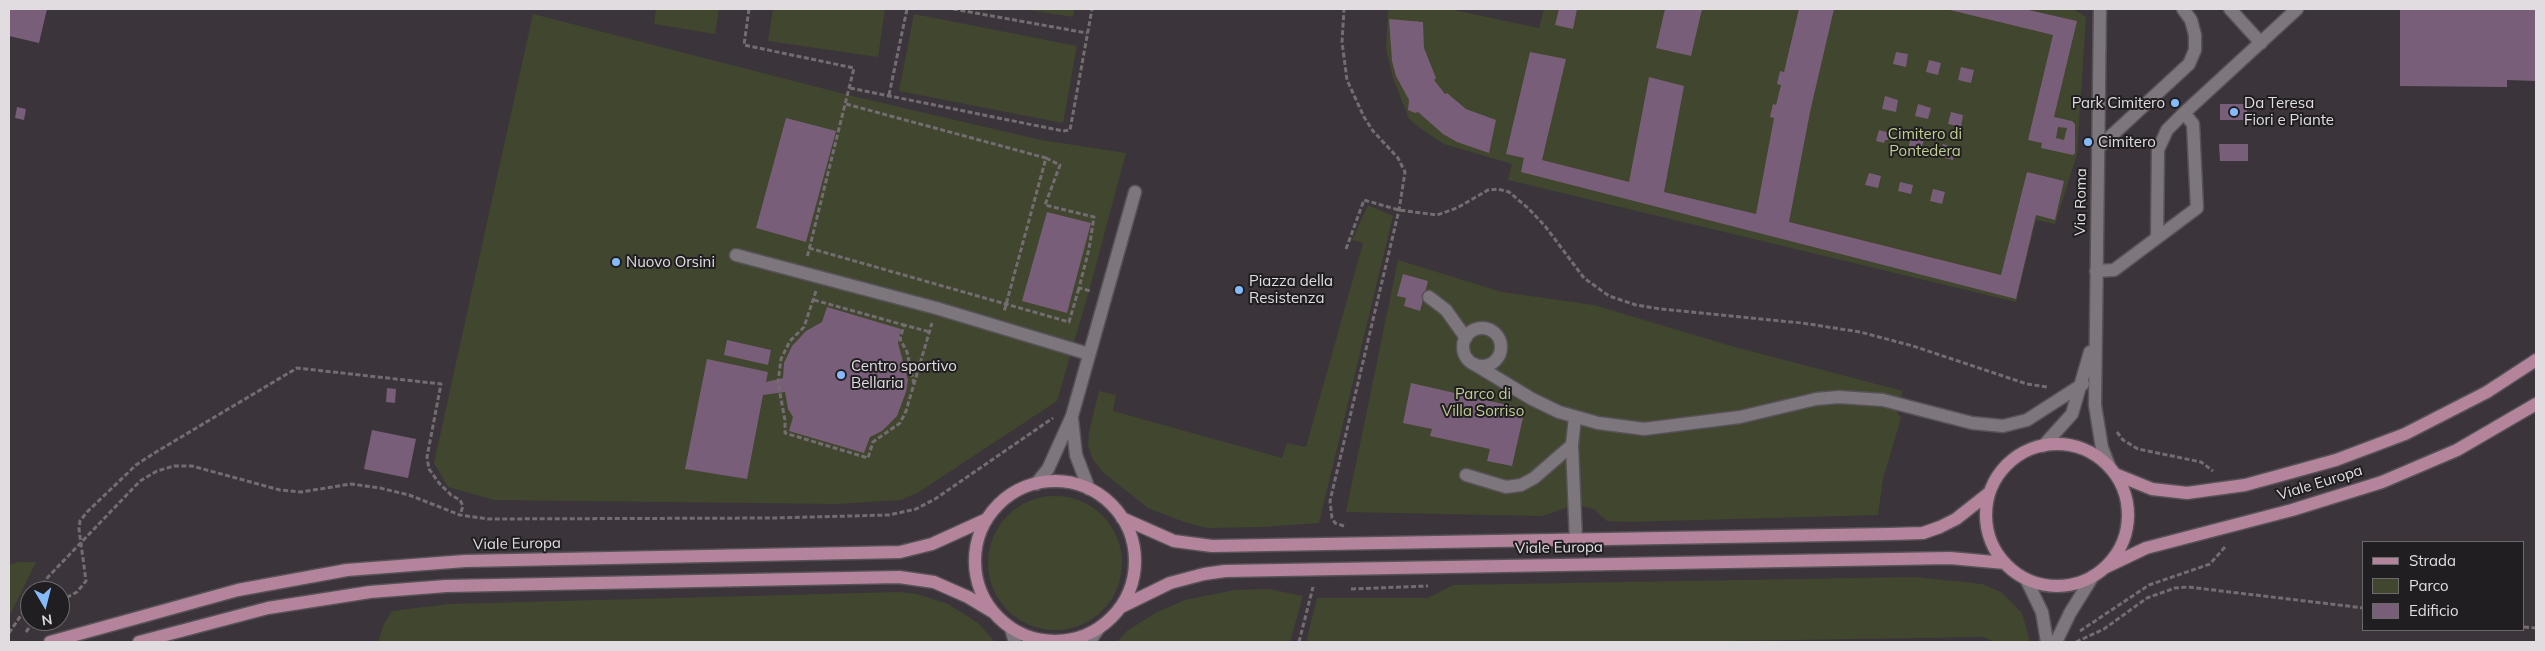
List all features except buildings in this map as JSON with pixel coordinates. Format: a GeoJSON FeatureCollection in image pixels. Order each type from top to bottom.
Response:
{"type":"FeatureCollection","features":[{"type":"Feature","properties":{"kind":"main road","name":"Viale Europa"},"geometry":{"type":"LineString","coordinates":[[2536,360],[2487,392],[2404,434],[2304,470],[2245,485],[2187,493],[2152,490],[2113,471],[2100,459],[2083,449],[2070,445],[2043,446],[2012,460],[1995,479],[1989,493],[1986,514],[1987,528],[1996,552],[2005,564],[2026,579],[2055,586],[2080,582],[2146,548],[2292,510],[2396,476],[2470,443],[2536,404]]}},
{"type":"Feature","properties":{"kind":"main road","name":"Viale Europa"},"geometry":{"type":"LineString","coordinates":[[2104,568],[2121,545],[2128,524],[2126,501],[2113,471]]}},
{"type":"Feature","properties":{"kind":"main road","name":"Viale Europa"},"geometry":{"type":"LineString","coordinates":[[139,642],[268,608],[370,592],[446,586],[899,577],[934,582],[978,602],[1011,629],[1032,638],[1055,641],[1078,638],[1099,628],[1120,606],[1128,593],[1135,562],[1129,532],[1113,506],[1089,489],[1062,482],[1036,484],[1012,494],[1002,501],[987,519],[976,548],[975,567],[982,595],[992,612]]}},
{"type":"Feature","properties":{"kind":"main road","name":"Viale Europa"},"geometry":{"type":"LineString","coordinates":[[1122,518],[1164,538],[1184,544],[1206,546],[1576,541],[1922,533],[1956,519],[1989,493]]}},
{"type":"Feature","properties":{"kind":"main road","name":"Viale Europa"},"geometry":{"type":"LineString","coordinates":[[53,641],[238,590],[347,570],[465,561],[900,552],[939,541],[987,519]]}},
{"type":"Feature","properties":{"kind":"main road","name":"Viale Europa"},"geometry":{"type":"LineString","coordinates":[[1120,606],[1170,583],[1204,574],[1225,572],[1950,558],[2005,564]]}},
{"type":"Feature","properties":{"kind":"street","name":"Via Roma"},"geometry":{"type":"LineString","coordinates":[[2100,9],[2095,335],[2097,422],[2102,448],[2113,471]]}},
{"type":"Feature","properties":{"kind":"street"},"geometry":{"type":"LineString","coordinates":[[2098,148],[2189,64],[2195,50],[2195,34],[2191,20],[2183,9]]}},
{"type":"Feature","properties":{"kind":"street"},"geometry":{"type":"LineString","coordinates":[[2230,9],[2261,43]]}},
{"type":"Feature","properties":{"kind":"street"},"geometry":{"type":"LineString","coordinates":[[2157,238],[2158,150],[2167,130],[2297,9]]}},
{"type":"Feature","properties":{"kind":"street"},"geometry":{"type":"LineString","coordinates":[[2096,271],[2114,270],[2197,208],[2193,124],[2184,113]]}},
{"type":"Feature","properties":{"kind":"street"},"geometry":{"type":"LineString","coordinates":[[1036,484],[1048,469],[1072,416],[1135,192]]}},
{"type":"Feature","properties":{"kind":"street"},"geometry":{"type":"LineString","coordinates":[[736,255],[936,308],[1090,354]]}},
{"type":"Feature","properties":{"kind":"street"},"geometry":{"type":"LineString","coordinates":[[1429,297],[1446,310],[1466,338]]}},
{"type":"Feature","properties":{"kind":"street"},"geometry":{"type":"LineString","coordinates":[[1474,364],[1480,366],[1492,363],[1501,350],[1500,341],[1495,333],[1485,328],[1477,329],[1466,338],[1463,348],[1465,355],[1474,364],[1545,407],[1575,417],[1619,426],[1656,429],[1740,417],[1821,399],[1852,397],[1883,400],[1981,425],[2003,426],[2016,424],[2037,414],[2083,384]]}},
{"type":"Feature","properties":{"kind":"street","name":"Via Roma"},"geometry":{"type":"LineString","coordinates":[[2043,446],[2072,414],[2083,384],[2095,335]]}},
{"type":"Feature","properties":{"kind":"street"},"geometry":{"type":"LineString","coordinates":[[1492,363],[1495,376]]}},
{"type":"Feature","properties":{"kind":"street"},"geometry":{"type":"LineString","coordinates":[[1072,416],[1076,455],[1089,489]]}},
{"type":"Feature","properties":{"kind":"street"},"geometry":{"type":"LineString","coordinates":[[1575,417],[1572,445],[1576,541]]}},
{"type":"Feature","properties":{"kind":"street"},"geometry":{"type":"LineString","coordinates":[[1466,475],[1506,487],[1521,485],[1534,478],[1572,445]]}},
{"type":"Feature","properties":{"kind":"street"},"geometry":{"type":"LineString","coordinates":[[2056,642],[2070,613],[2093,576]]}},
{"type":"Feature","properties":{"kind":"street"},"geometry":{"type":"LineString","coordinates":[[2026,579],[2040,607],[2047,642]]}},
{"type":"Feature","properties":{"kind":"street"},"geometry":{"type":"LineString","coordinates":[[1089,642],[1099,628]]}},
{"type":"Feature","properties":{"kind":"street"},"geometry":{"type":"LineString","coordinates":[[1011,629],[1016,642]]}},
{"type":"Feature","properties":{"kind":"path"},"geometry":{"type":"LineString","coordinates":[[749,9],[744,45],[854,68],[803,273]]}},
{"type":"Feature","properties":{"kind":"path"},"geometry":{"type":"LineString","coordinates":[[889,95],[907,9]]}},
{"type":"Feature","properties":{"kind":"path"},"geometry":{"type":"LineString","coordinates":[[953,9],[1087,33]]}},
{"type":"Feature","properties":{"kind":"path"},"geometry":{"type":"LineString","coordinates":[[850,88],[868,94],[889,95],[1053,129],[1070,130],[1092,9]]}},
{"type":"Feature","properties":{"kind":"path"},"geometry":{"type":"LineString","coordinates":[[1344,9],[1342,42],[1347,80],[1353,96],[1373,131],[1403,165],[1404,181],[1399,210],[1331,496],[1332,518],[1337,524],[1351,527]]}},
{"type":"Feature","properties":{"kind":"path"},"geometry":{"type":"LineString","coordinates":[[809,248],[1069,322],[1079,288],[1094,218],[1045,205],[1060,165],[1046,158],[846,104]]}},
{"type":"Feature","properties":{"kind":"path"},"geometry":{"type":"LineString","coordinates":[[1000,328],[1046,158]]}},
{"type":"Feature","properties":{"kind":"path"},"geometry":{"type":"LineString","coordinates":[[1346,249],[1364,200],[1399,210],[1437,214],[1458,208],[1488,190],[1498,189],[1509,192],[1528,208],[1546,226],[1584,278],[1609,296],[1636,305],[1661,309],[1802,322],[1860,332],[1913,346],[2027,384],[2054,388]]}},
{"type":"Feature","properties":{"kind":"path"},"geometry":{"type":"LineString","coordinates":[[820,278],[804,327],[790,342],[781,359],[778,383],[785,420],[784,433],[868,458],[873,442],[900,423],[914,385],[936,308]]}},
{"type":"Feature","properties":{"kind":"path"},"geometry":{"type":"LineString","coordinates":[[1079,288],[1106,296]]}},
{"type":"Feature","properties":{"kind":"path"},"geometry":{"type":"LineString","coordinates":[[814,300],[930,332]]}},
{"type":"Feature","properties":{"kind":"path"},"geometry":{"type":"LineString","coordinates":[[904,325],[900,339],[907,352],[914,385]]}},
{"type":"Feature","properties":{"kind":"path"},"geometry":{"type":"LineString","coordinates":[[70,596],[77,592],[86,581],[80,521],[136,465],[297,368],[442,384],[427,457],[430,469],[439,483],[451,496],[460,500],[463,506],[460,515]]}},
{"type":"Feature","properties":{"kind":"path"},"geometry":{"type":"LineString","coordinates":[[45,581],[140,481],[157,471],[174,466],[192,466],[280,490],[301,492],[351,484],[380,488],[409,495],[460,515],[488,519],[773,518],[897,514],[916,509],[939,496],[1076,402]]}},
{"type":"Feature","properties":{"kind":"path"},"geometry":{"type":"LineString","coordinates":[[2114,429],[2130,445],[2153,453],[2201,462],[2213,471]]}},
{"type":"Feature","properties":{"kind":"path"},"geometry":{"type":"LineString","coordinates":[[2074,634],[2149,585],[2206,566],[2216,558],[2224,547]]}},
{"type":"Feature","properties":{"kind":"path"},"geometry":{"type":"LineString","coordinates":[[1351,589],[1428,586]]}},
{"type":"Feature","properties":{"kind":"path"},"geometry":{"type":"LineString","coordinates":[[1299,642],[1313,587]]}},
{"type":"Feature","properties":{"kind":"path"},"geometry":{"type":"LineString","coordinates":[[2076,642],[2104,629],[2147,598],[2175,588],[2188,587],[2362,608]]}},
{"type":"Feature","properties":{"kind":"path"},"geometry":{"type":"LineString","coordinates":[[9,633],[20,617]]}},
{"type":"Feature","properties":{"kind":"green space"},"geometry":{"type":"Polygon","coordinates":[[[656,9],[719,9],[715,34],[654,24],[656,9]]]}},
{"type":"Feature","properties":{"kind":"green space"},"geometry":{"type":"Polygon","coordinates":[[[773,9],[885,9],[878,57],[768,41],[773,9]]]}},
{"type":"Feature","properties":{"kind":"green space"},"geometry":{"type":"Polygon","coordinates":[[[1023,9],[1074,9],[1073,17],[1023,9]]]}},
{"type":"Feature","properties":{"kind":"green space","name":"Cimitero di Pontedera"},"geometry":{"type":"Polygon","coordinates":[[[1388,9],[1449,9],[1539,28],[1544,9],[2073,9],[2086,17],[2077,154],[2055,224],[2036,220],[2016,302],[1508,180],[1512,164],[1444,144],[1409,119],[1393,78],[1386,49],[1388,9]]]}},
{"type":"Feature","properties":{"kind":"green space"},"geometry":{"type":"Polygon","coordinates":[[[533,14],[848,95],[1041,140],[1126,153],[1057,401],[919,492],[901,500],[836,504],[494,500],[448,487],[434,463],[533,14]]]}},
{"type":"Feature","properties":{"kind":"green space"},"geometry":{"type":"Polygon","coordinates":[[[914,14],[1077,46],[1063,123],[899,91],[914,14]]]}},
{"type":"Feature","properties":{"kind":"green space"},"geometry":{"type":"Polygon","coordinates":[[[1368,205],[1393,216],[1319,523],[1207,528],[1184,522],[1148,508],[1105,474],[1093,460],[1088,445],[1089,432],[1099,391],[1116,395],[1113,411],[1282,458],[1287,443],[1306,447],[1363,243],[1352,240],[1368,205]]]}},
{"type":"Feature","properties":{"kind":"green space","name":"Parco di Villa Sorriso"},"geometry":{"type":"Polygon","coordinates":[[[1398,260],[1502,292],[1594,305],[1731,346],[1903,391],[1896,411],[1901,418],[1883,479],[1878,515],[1626,522],[1607,521],[1594,509],[1575,505],[1542,516],[1346,512],[1398,260]]]}},
{"type":"Feature","properties":{"kind":"green space"},"geometry":{"type":"Polygon","coordinates":[[[1055,496],[1081,501],[1103,515],[1117,537],[1122,563],[1117,589],[1103,611],[1081,625],[1055,630],[1029,625],[1007,611],[993,589],[988,563],[993,537],[1007,515],[1029,501],[1055,496]]]}},
{"type":"Feature","properties":{"kind":"green space"},"geometry":{"type":"Polygon","coordinates":[[[18,562],[36,562],[27,581],[20,581],[20,595],[9,617],[9,565],[18,562]]]}},
{"type":"Feature","properties":{"kind":"green space"},"geometry":{"type":"Polygon","coordinates":[[[1915,577],[1982,584],[2001,592],[2022,613],[2030,642],[1995,642],[1983,637],[1666,642],[1306,642],[1317,598],[1428,598],[1453,585],[1915,577]]]}},
{"type":"Feature","properties":{"kind":"green space"},"geometry":{"type":"Polygon","coordinates":[[[1269,589],[1303,596],[1290,642],[1117,642],[1127,631],[1157,612],[1185,600],[1235,590],[1269,589]]]}},
{"type":"Feature","properties":{"kind":"green space"},"geometry":{"type":"Polygon","coordinates":[[[899,592],[917,594],[948,604],[978,623],[995,642],[378,642],[384,624],[392,611],[449,604],[899,592]]]}},
{"type":"Feature","properties":{"kind":"place","name":"Park Cimitero"},"geometry":{"type":"Point","coordinates":[2175,103]}},
{"type":"Feature","properties":{"kind":"place","name":"Da Teresa Fiori e Piante"},"geometry":{"type":"Point","coordinates":[2234,112]}},
{"type":"Feature","properties":{"kind":"place","name":"Cimitero"},"geometry":{"type":"Point","coordinates":[2088,142]}},
{"type":"Feature","properties":{"kind":"place","name":"Nuovo Orsini"},"geometry":{"type":"Point","coordinates":[616,262]}},
{"type":"Feature","properties":{"kind":"place","name":"Piazza della Resistenza"},"geometry":{"type":"Point","coordinates":[1239,290]}},
{"type":"Feature","properties":{"kind":"place","name":"Centro sportivo Bellaria"},"geometry":{"type":"Point","coordinates":[841,375]}}]}
